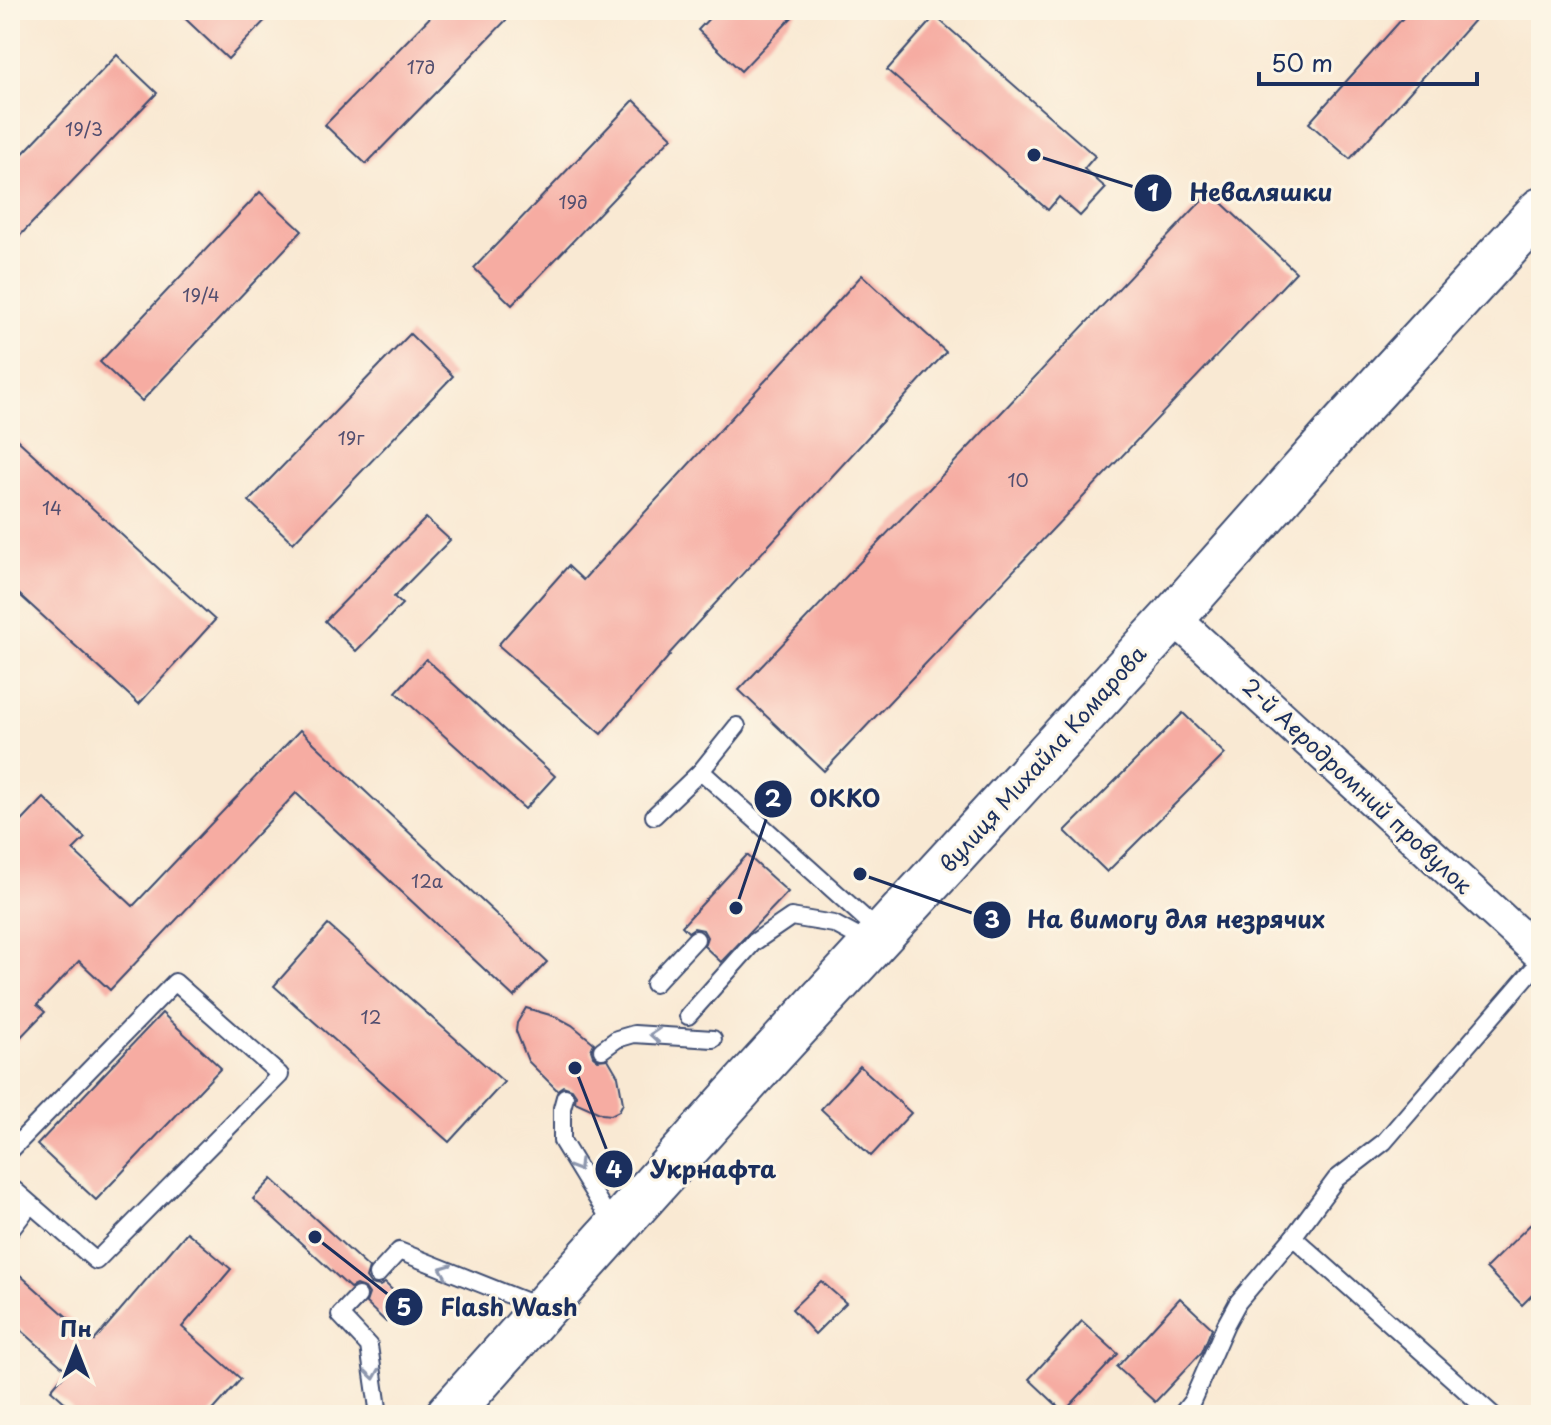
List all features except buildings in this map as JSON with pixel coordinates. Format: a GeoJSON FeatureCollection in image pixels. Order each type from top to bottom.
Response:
{"type":"FeatureCollection","features":[{"type":"Feature","properties":{"kind":"main road","name":"вулиця Михайла Комарова"},"geometry":{"type":"LineString","coordinates":[[448,1415],[1541,210]]}},
{"type":"Feature","properties":{"kind":"street","name":"2-й Аеродромний провулок"},"geometry":{"type":"LineString","coordinates":[[1173,617],[1541,958]]}},
{"type":"Feature","properties":{"kind":"lane"},"geometry":{"type":"LineString","coordinates":[[654,816],[701,771],[737,726]]}},
{"type":"Feature","properties":{"kind":"lane"},"geometry":{"type":"LineString","coordinates":[[701,771],[877,939]]}},
{"type":"Feature","properties":{"kind":"lane"},"geometry":{"type":"LineString","coordinates":[[688,1016],[764,928],[791,917],[834,924],[877,939]]}},
{"type":"Feature","properties":{"kind":"lane"},"geometry":{"type":"LineString","coordinates":[[654,984],[696,939]]}},
{"type":"Feature","properties":{"kind":"lane"},"geometry":{"type":"LineString","coordinates":[[1181,1415],[1192,1401],[1238,1302],[1293,1237],[1336,1179],[1384,1142],[1541,958]]}},
{"type":"Feature","properties":{"kind":"lane"},"geometry":{"type":"LineString","coordinates":[[10,1151],[175,982],[280,1075],[96,1261],[10,1186]]}},
{"type":"Feature","properties":{"kind":"lane"},"geometry":{"type":"LineString","coordinates":[[602,1050],[617,1039],[634,1034],[713,1039]]}},
{"type":"Feature","properties":{"kind":"lane"},"geometry":{"type":"LineString","coordinates":[[565,1097],[562,1141],[616,1229]]}},
{"type":"Feature","properties":{"kind":"lane"},"geometry":{"type":"LineString","coordinates":[[10,1231],[30,1205]]}},
{"type":"Feature","properties":{"kind":"lane"},"geometry":{"type":"LineString","coordinates":[[1293,1237],[1493,1415]]}},
{"type":"Feature","properties":{"kind":"lane"},"geometry":{"type":"LineString","coordinates":[[377,1275],[399,1251],[544,1309]]}},
{"type":"Feature","properties":{"kind":"lane"},"geometry":{"type":"LineString","coordinates":[[358,1296],[340,1315],[369,1346],[379,1415]]}},
{"type":"Feature","properties":{"kind":"place","name":"Неваляшки"},"geometry":{"type":"Point","coordinates":[1034,155]}},
{"type":"Feature","properties":{"kind":"place","name":"На вимогу для незрячих"},"geometry":{"type":"Point","coordinates":[860,874]}},
{"type":"Feature","properties":{"kind":"place","name":"ОККО"},"geometry":{"type":"Point","coordinates":[736,908]}},
{"type":"Feature","properties":{"kind":"place","name":"Укрнафта"},"geometry":{"type":"Point","coordinates":[575,1068]}},
{"type":"Feature","properties":{"kind":"place","name":"Flash Wash"},"geometry":{"type":"Point","coordinates":[315,1237]}}]}
